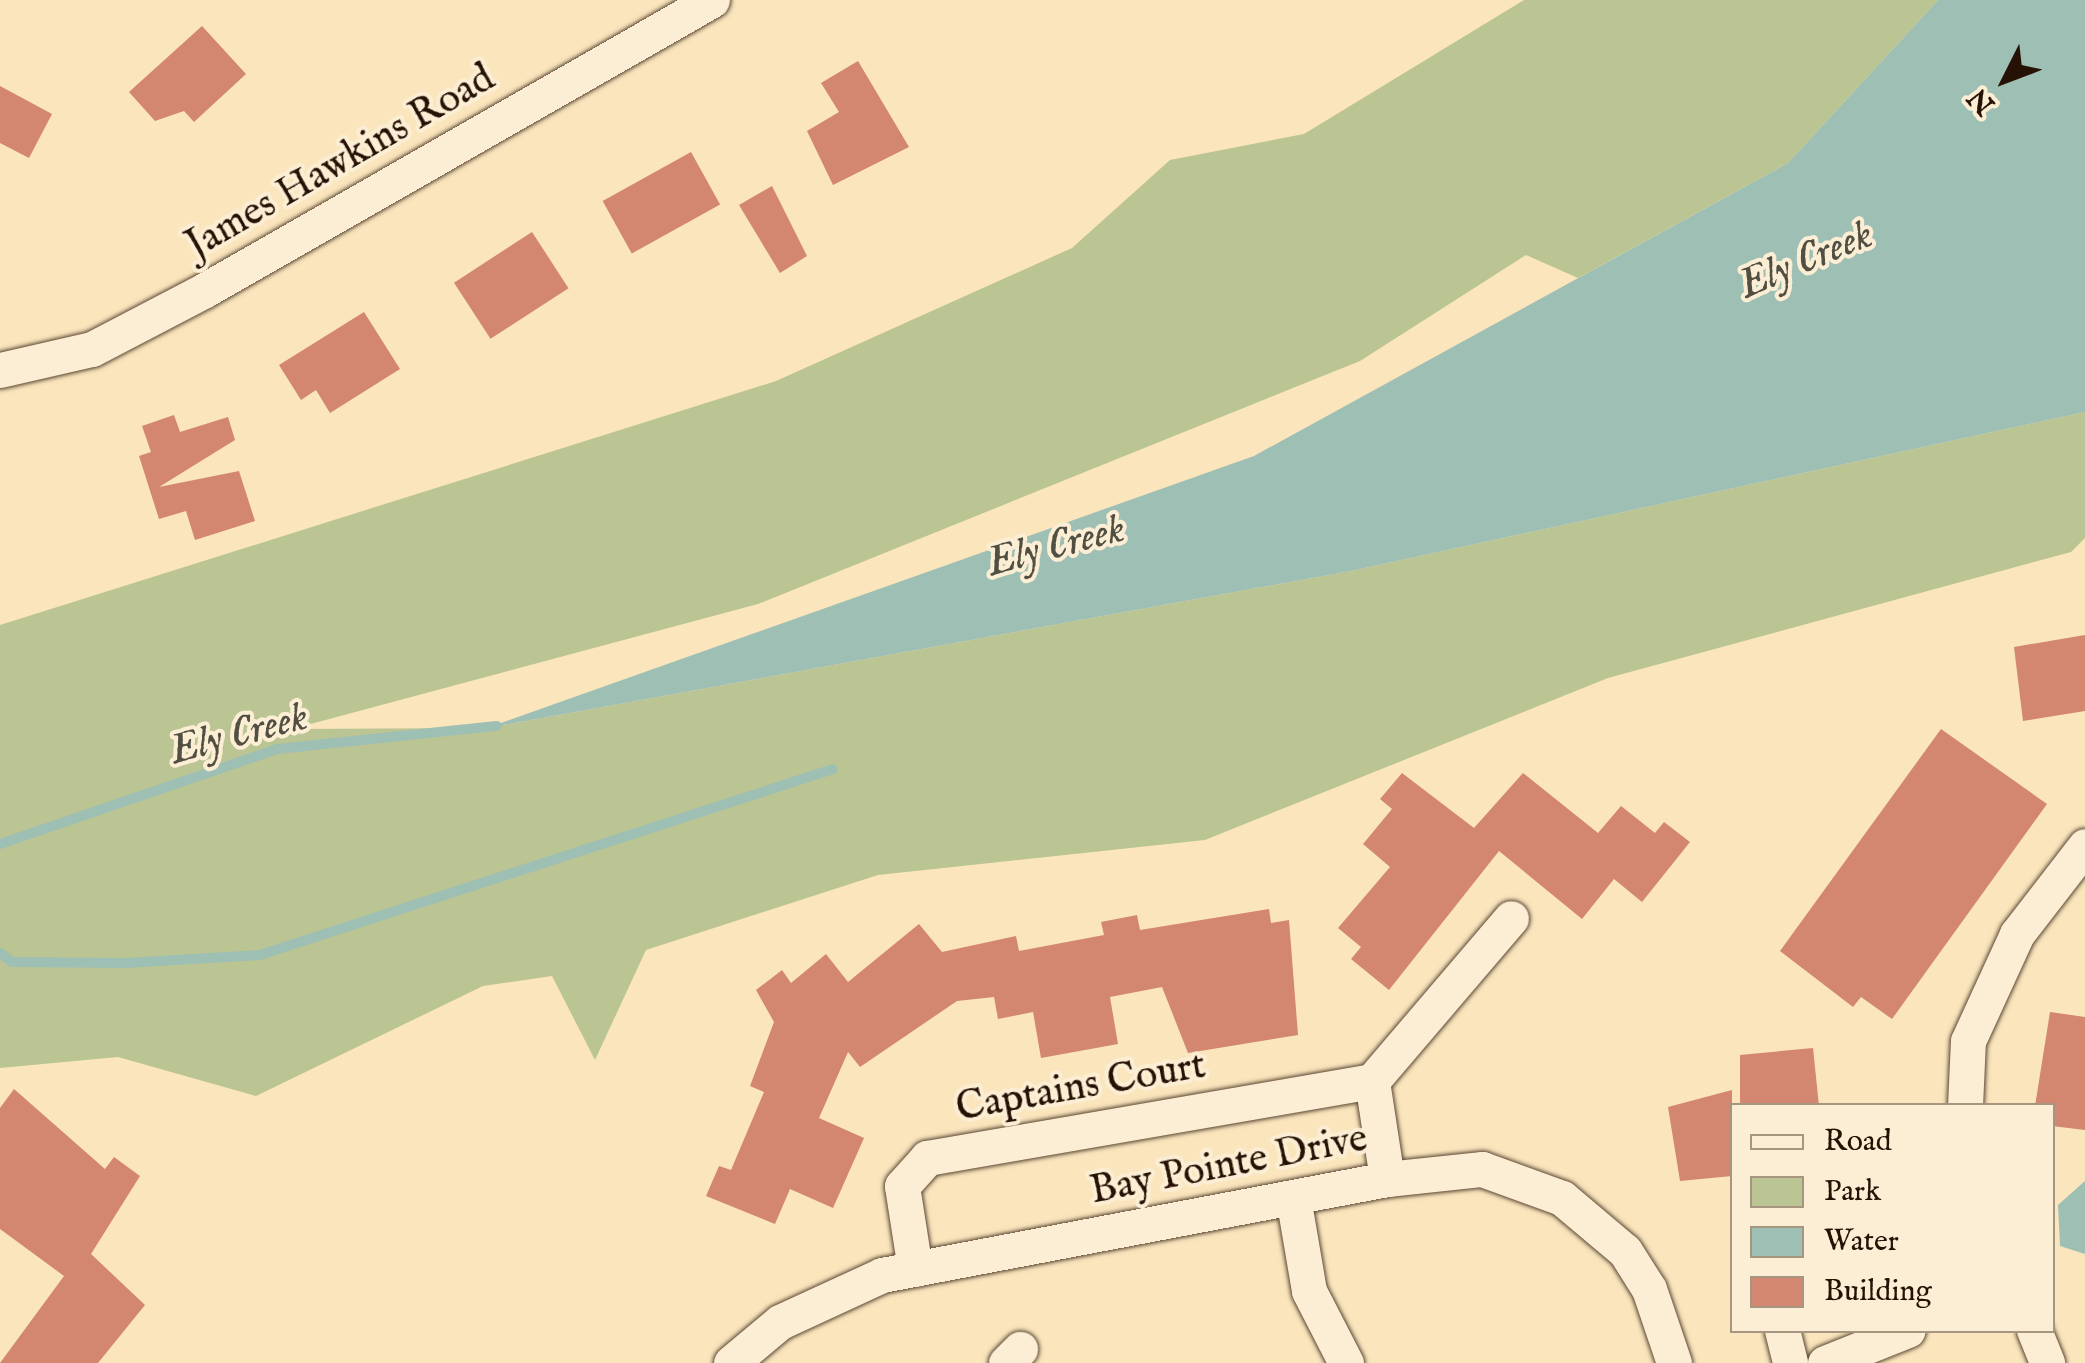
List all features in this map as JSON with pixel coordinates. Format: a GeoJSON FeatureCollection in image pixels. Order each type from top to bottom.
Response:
{"type":"FeatureCollection","features":[{"type":"Feature","properties":{"kind":"street","name":"James Hawkins Road"},"geometry":{"type":"LineString","coordinates":[[0,370],[92,348],[189,298],[712,0]]}},
{"type":"Feature","properties":{"kind":"street"},"geometry":{"type":"LineString","coordinates":[[1966,1103],[1968,1041],[2009,952],[2085,846]]}},
{"type":"Feature","properties":{"kind":"street"},"geometry":{"type":"LineString","coordinates":[[1387,1179],[1372,1082],[1511,918]]}},
{"type":"Feature","properties":{"kind":"street","name":"Captains Court"},"geometry":{"type":"LineString","coordinates":[[914,1270],[902,1186],[927,1158],[1372,1082]]}},
{"type":"Feature","properties":{"kind":"street","name":"Bay Pointe Drive"},"geometry":{"type":"LineString","coordinates":[[731,1363],[830,1294],[914,1270],[1387,1179],[1482,1170],[1562,1198],[1624,1251],[1649,1289],[1674,1363]]}},
{"type":"Feature","properties":{"kind":"street"},"geometry":{"type":"LineString","coordinates":[[1293,1197],[1310,1291],[1346,1363]]}},
{"type":"Feature","properties":{"kind":"street"},"geometry":{"type":"LineString","coordinates":[[1783,1333],[1790,1363]]}},
{"type":"Feature","properties":{"kind":"street"},"geometry":{"type":"LineString","coordinates":[[1825,1363],[1900,1333]]}},
{"type":"Feature","properties":{"kind":"street"},"geometry":{"type":"LineString","coordinates":[[2035,1333],[2048,1363]]}},
{"type":"Feature","properties":{"kind":"green space"},"geometry":{"type":"Polygon","coordinates":[[[1524,0],[1938,0],[1788,163],[1578,278],[1526,255],[1360,361],[758,604],[292,729],[487,728],[1351,571],[2085,412],[2085,538],[2071,552],[1608,678],[1205,840],[878,875],[646,950],[595,1060],[552,976],[483,986],[256,1096],[118,1057],[0,1068],[0,625],[776,381],[1072,248],[1170,160],[1304,134],[1524,0]]]}},
{"type":"Feature","properties":{"kind":"water"},"geometry":{"type":"Polygon","coordinates":[[[1938,0],[2085,0],[2085,412],[1351,571],[487,728],[1254,456],[1788,163],[1938,0]]]}},
{"type":"Feature","properties":{"kind":"water"},"geometry":{"type":"Polygon","coordinates":[[[2085,1181],[2085,1254],[2060,1246],[2058,1205],[2085,1181]]]}},
{"type":"Feature","properties":{"kind":"building"},"geometry":{"type":"Polygon","coordinates":[[[202,26],[246,74],[194,122],[184,111],[155,121],[129,92],[202,26]]]}},
{"type":"Feature","properties":{"kind":"building"},"geometry":{"type":"Polygon","coordinates":[[[858,61],[909,147],[833,185],[807,131],[839,112],[821,83],[858,61]]]}},
{"type":"Feature","properties":{"kind":"building"},"geometry":{"type":"Polygon","coordinates":[[[0,86],[52,114],[29,158],[0,143],[0,86]]]}},
{"type":"Feature","properties":{"kind":"building"},"geometry":{"type":"Polygon","coordinates":[[[691,152],[720,204],[632,253],[603,201],[691,152]]]}},
{"type":"Feature","properties":{"kind":"building"},"geometry":{"type":"Polygon","coordinates":[[[772,186],[807,256],[780,273],[739,205],[772,186]]]}},
{"type":"Feature","properties":{"kind":"building"},"geometry":{"type":"Polygon","coordinates":[[[532,232],[568,288],[490,339],[454,283],[532,232]]]}},
{"type":"Feature","properties":{"kind":"building"},"geometry":{"type":"Polygon","coordinates":[[[364,312],[400,369],[330,413],[316,390],[301,400],[279,365],[364,312]]]}},
{"type":"Feature","properties":{"kind":"building"},"geometry":{"type":"Polygon","coordinates":[[[174,415],[180,432],[228,417],[235,440],[159,487],[239,471],[255,521],[195,540],[186,511],[159,519],[139,456],[151,452],[142,426],[174,415]]]}},
{"type":"Feature","properties":{"kind":"building"},"geometry":{"type":"Polygon","coordinates":[[[2085,635],[2085,711],[2023,721],[2014,647],[2085,635]]]}},
{"type":"Feature","properties":{"kind":"building"},"geometry":{"type":"Polygon","coordinates":[[[1941,729],[2047,804],[1892,1019],[1861,997],[1853,1007],[1780,951],[1941,729]]]}},
{"type":"Feature","properties":{"kind":"building"},"geometry":{"type":"Polygon","coordinates":[[[1402,773],[1474,828],[1523,773],[1598,833],[1621,806],[1655,833],[1664,822],[1690,842],[1642,902],[1614,879],[1582,919],[1499,851],[1389,990],[1351,959],[1361,947],[1338,928],[1390,867],[1363,844],[1392,809],[1380,799],[1402,773]]]}},
{"type":"Feature","properties":{"kind":"building"},"geometry":{"type":"Polygon","coordinates":[[[1269,909],[1271,923],[1289,920],[1298,1035],[1188,1053],[1162,987],[1110,997],[1118,1044],[1041,1058],[1033,1012],[998,1019],[994,997],[957,1001],[860,1067],[848,1052],[819,1118],[864,1138],[833,1208],[790,1189],[775,1224],[706,1196],[719,1166],[731,1170],[764,1092],[750,1086],[774,1022],[756,990],[782,970],[791,983],[826,954],[848,982],[919,924],[942,952],[1016,936],[1019,951],[1104,935],[1101,922],[1137,915],[1140,930],[1269,909]]]}},
{"type":"Feature","properties":{"kind":"building"},"geometry":{"type":"Polygon","coordinates":[[[2050,1012],[2085,1017],[2085,1130],[2055,1126],[2055,1103],[2035,1103],[2050,1012]]]}},
{"type":"Feature","properties":{"kind":"building"},"geometry":{"type":"Polygon","coordinates":[[[1813,1048],[1819,1103],[1740,1103],[1740,1055],[1813,1048]]]}},
{"type":"Feature","properties":{"kind":"building"},"geometry":{"type":"Polygon","coordinates":[[[14,1089],[105,1169],[114,1157],[140,1176],[91,1254],[145,1305],[98,1363],[0,1363],[64,1276],[0,1229],[0,1108],[14,1089]]]}},
{"type":"Feature","properties":{"kind":"building"},"geometry":{"type":"Polygon","coordinates":[[[1732,1090],[1730,1176],[1680,1181],[1668,1107],[1732,1090]]]}},
{"type":"Feature","properties":{"kind":"waterway","name":"Ely Creek"},"geometry":{"type":"LineString","coordinates":[[0,844],[277,749],[497,726]]}},
{"type":"Feature","properties":{"kind":"waterway"},"geometry":{"type":"LineString","coordinates":[[0,953],[12,962],[126,963],[260,955],[833,769]]}}]}
